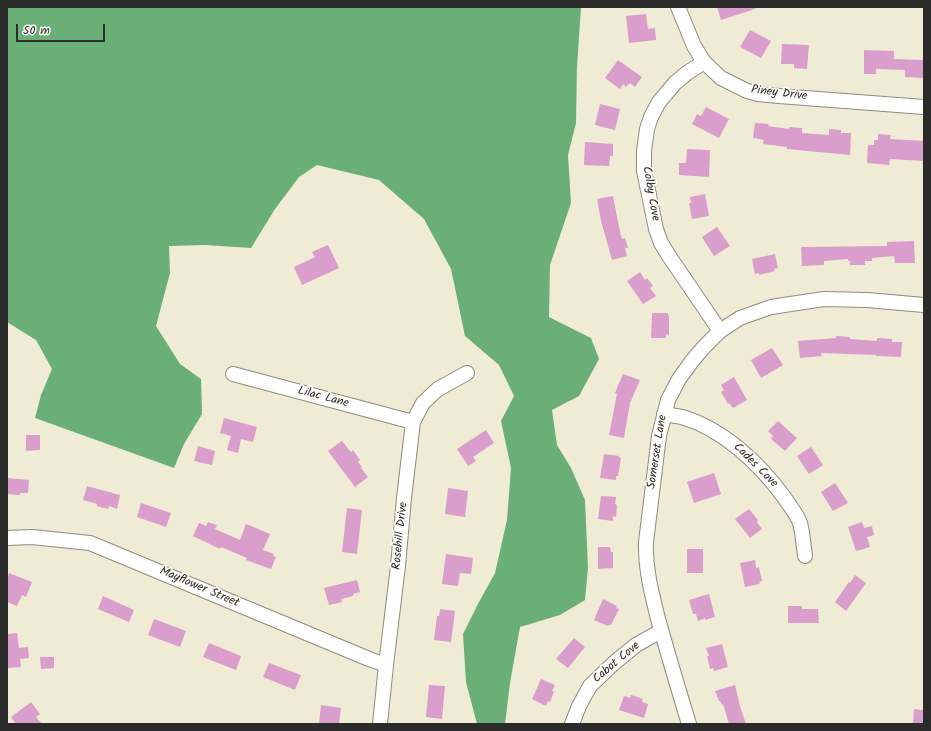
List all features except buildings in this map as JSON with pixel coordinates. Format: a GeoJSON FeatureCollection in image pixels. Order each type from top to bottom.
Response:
{"type":"FeatureCollection","features":[{"type":"Feature","properties":{"kind":"street","name":"Piney Drive"},"geometry":{"type":"LineString","coordinates":[[678,7],[694,46],[704,62],[721,78],[747,91],[758,94],[924,107]]}},
{"type":"Feature","properties":{"kind":"street","name":"Colby Cove"},"geometry":{"type":"LineString","coordinates":[[704,62],[675,83],[656,107],[647,129],[644,171],[656,229],[661,243],[720,331]]}},
{"type":"Feature","properties":{"kind":"street","name":"Somerset Lane"},"geometry":{"type":"LineString","coordinates":[[689,724],[661,632],[649,582],[645,552],[659,436],[668,400],[679,379],[703,348],[720,331],[740,318],[772,308],[824,299],[867,300],[924,305]]}},
{"type":"Feature","properties":{"kind":"street","name":"Rosehill Drive"},"geometry":{"type":"LineString","coordinates":[[380,724],[413,422],[423,403],[428,398],[438,389],[467,373]]}},
{"type":"Feature","properties":{"kind":"street","name":"Lilac Lane"},"geometry":{"type":"LineString","coordinates":[[233,374],[413,422]]}},
{"type":"Feature","properties":{"kind":"street","name":"Cades Cove"},"geometry":{"type":"LineString","coordinates":[[664,414],[681,417],[718,434],[744,453],[763,471],[792,508],[800,523],[805,556]]}},
{"type":"Feature","properties":{"kind":"street","name":"Mayflower Street"},"geometry":{"type":"LineString","coordinates":[[7,538],[32,538],[90,543],[386,665]]}},
{"type":"Feature","properties":{"kind":"street","name":"Cabot Cove"},"geometry":{"type":"LineString","coordinates":[[572,724],[579,706],[590,686],[614,663],[636,645],[661,632]]}},
{"type":"Feature","properties":{"kind":"green space"},"geometry":{"type":"Polygon","coordinates":[[[7,7],[581,7],[577,67],[576,123],[568,155],[571,203],[550,265],[549,317],[591,338],[599,359],[579,396],[552,410],[557,445],[571,468],[585,500],[588,568],[585,600],[560,615],[520,627],[510,683],[505,724],[477,724],[466,682],[463,634],[495,573],[507,520],[511,468],[501,421],[514,396],[499,365],[465,336],[451,269],[424,219],[379,180],[317,165],[299,177],[275,209],[251,248],[206,245],[169,246],[170,273],[156,326],[180,364],[201,379],[202,414],[184,444],[174,468],[35,418],[41,395],[52,369],[36,340],[7,322],[7,7]]]}}]}
